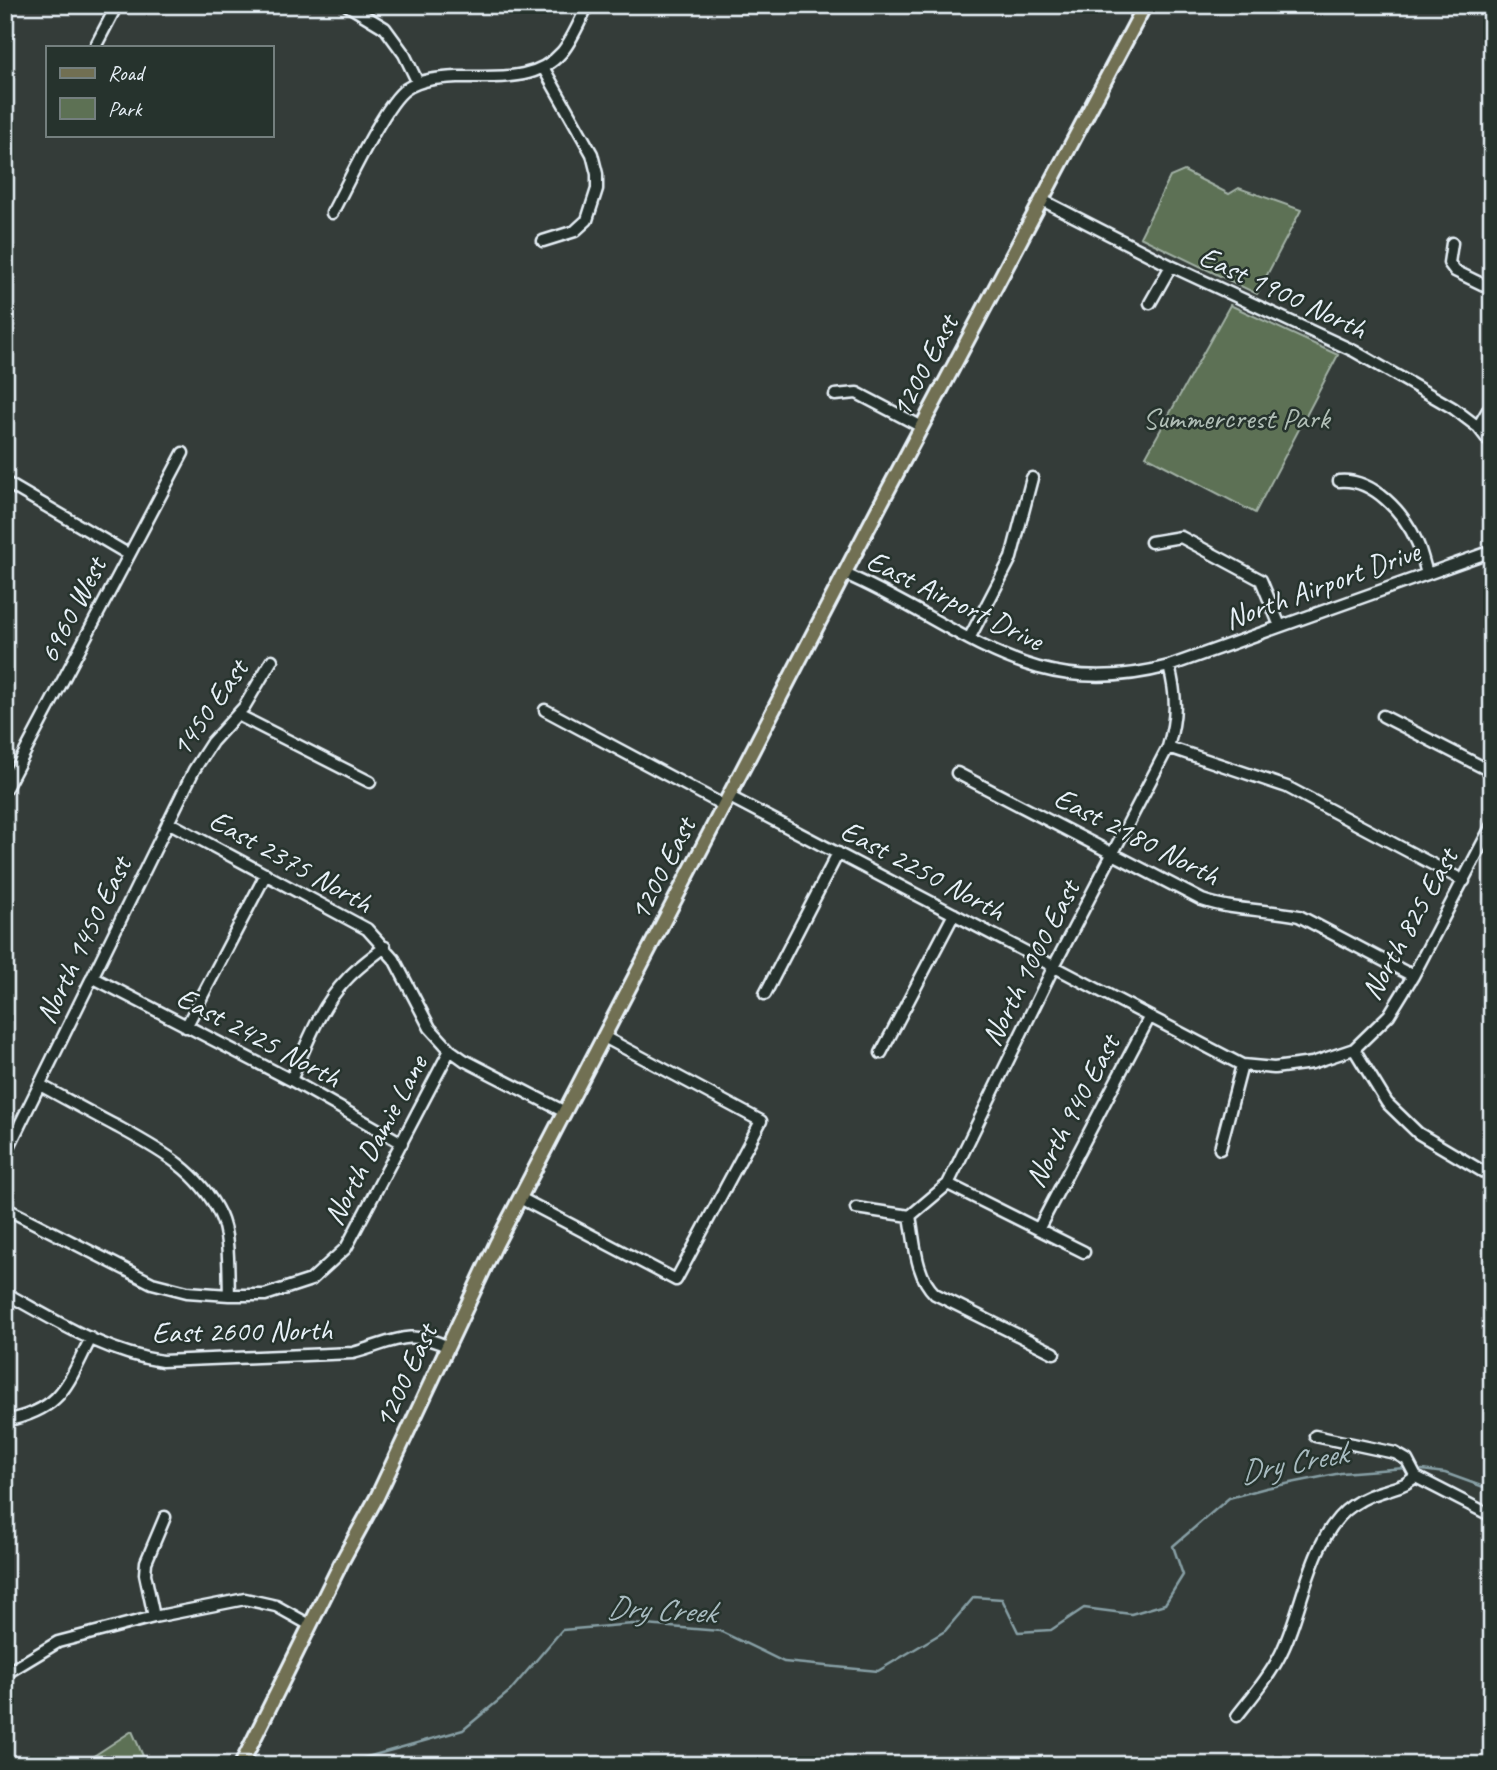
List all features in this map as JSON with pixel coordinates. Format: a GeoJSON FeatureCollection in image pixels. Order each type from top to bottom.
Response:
{"type":"FeatureCollection","features":[{"type":"Feature","properties":{"kind":"main road","name":"1200 East"},"geometry":{"type":"LineString","coordinates":[[241,1765],[377,1497],[520,1198],[1145,5]]}},
{"type":"Feature","properties":{"kind":"street"},"geometry":{"type":"LineString","coordinates":[[96,46],[117,5]]}},
{"type":"Feature","properties":{"kind":"street"},"geometry":{"type":"LineString","coordinates":[[347,5],[385,28],[404,54],[418,83]]}},
{"type":"Feature","properties":{"kind":"street"},"geometry":{"type":"LineString","coordinates":[[332,213],[389,107],[406,89],[435,78],[508,76],[544,69],[563,51],[588,5]]}},
{"type":"Feature","properties":{"kind":"street"},"geometry":{"type":"LineString","coordinates":[[543,241],[575,231],[587,220],[594,204],[597,182],[592,154],[544,69]]}},
{"type":"Feature","properties":{"kind":"street","name":"East 1900 North"},"geometry":{"type":"LineString","coordinates":[[1042,200],[1171,266],[1354,351],[1453,408],[1478,427],[1492,445]]}},
{"type":"Feature","properties":{"kind":"street"},"geometry":{"type":"LineString","coordinates":[[1452,243],[1449,263],[1455,271],[1492,289]]}},
{"type":"Feature","properties":{"kind":"street"},"geometry":{"type":"LineString","coordinates":[[1150,303],[1171,266]]}},
{"type":"Feature","properties":{"kind":"street"},"geometry":{"type":"LineString","coordinates":[[835,396],[857,393],[922,427]]}},
{"type":"Feature","properties":{"kind":"street"},"geometry":{"type":"LineString","coordinates":[[1478,427],[1492,403]]}},
{"type":"Feature","properties":{"kind":"street","name":"6960 West"},"geometry":{"type":"LineString","coordinates":[[5,790],[183,453]]}},
{"type":"Feature","properties":{"kind":"street"},"geometry":{"type":"LineString","coordinates":[[969,639],[1011,558],[1032,478]]}},
{"type":"Feature","properties":{"kind":"street"},"geometry":{"type":"LineString","coordinates":[[1339,481],[1354,480],[1391,504],[1410,528],[1427,574]]}},
{"type":"Feature","properties":{"kind":"street"},"geometry":{"type":"LineString","coordinates":[[5,482],[128,554]]}},
{"type":"Feature","properties":{"kind":"street"},"geometry":{"type":"LineString","coordinates":[[1151,542],[1181,537],[1261,580],[1280,626]]}},
{"type":"Feature","properties":{"kind":"street","name":"North Airport Drive"},"geometry":{"type":"LineString","coordinates":[[1169,666],[1492,551]]}},
{"type":"Feature","properties":{"kind":"street","name":"East Airport Drive"},"geometry":{"type":"LineString","coordinates":[[845,574],[1022,665],[1055,674],[1082,677],[1125,676],[1169,666]]}},
{"type":"Feature","properties":{"kind":"street","name":"1450 East"},"geometry":{"type":"LineString","coordinates":[[187,784],[204,753],[238,715],[272,660]]}},
{"type":"Feature","properties":{"kind":"street","name":"North 1000 East"},"geometry":{"type":"LineString","coordinates":[[909,1216],[948,1184],[1054,966],[1168,747],[1175,724],[1176,702],[1169,666]]}},
{"type":"Feature","properties":{"kind":"street","name":"East 2250 North"},"geometry":{"type":"LineString","coordinates":[[545,710],[838,853],[1242,1065]]}},
{"type":"Feature","properties":{"kind":"street"},"geometry":{"type":"LineString","coordinates":[[238,715],[370,782]]}},
{"type":"Feature","properties":{"kind":"street"},"geometry":{"type":"LineString","coordinates":[[1383,716],[1492,772]]}},
{"type":"Feature","properties":{"kind":"street"},"geometry":{"type":"LineString","coordinates":[[1168,747],[1287,787],[1464,881]]}},
{"type":"Feature","properties":{"kind":"street","name":"East 2180 North"},"geometry":{"type":"LineString","coordinates":[[957,773],[1202,900],[1219,905],[1299,916],[1413,976]]}},
{"type":"Feature","properties":{"kind":"street","name":"North 1450 East"},"geometry":{"type":"LineString","coordinates":[[5,1155],[187,784]]}},
{"type":"Feature","properties":{"kind":"street","name":"East 2375 North"},"geometry":{"type":"LineString","coordinates":[[168,822],[367,929],[385,947],[402,971],[421,1016],[440,1041],[464,1059],[565,1112]]}},
{"type":"Feature","properties":{"kind":"street","name":"North 825 East"},"geometry":{"type":"LineString","coordinates":[[1242,1065],[1274,1068],[1312,1063],[1354,1049],[1389,1015],[1413,976],[1492,825]]}},
{"type":"Feature","properties":{"kind":"street"},"geometry":{"type":"LineString","coordinates":[[765,993],[838,853]]}},
{"type":"Feature","properties":{"kind":"street"},"geometry":{"type":"LineString","coordinates":[[187,1027],[266,874]]}},
{"type":"Feature","properties":{"kind":"street"},"geometry":{"type":"LineString","coordinates":[[881,1053],[954,914]]}},
{"type":"Feature","properties":{"kind":"street"},"geometry":{"type":"LineString","coordinates":[[291,1080],[323,1010],[333,995],[359,967],[385,947]]}},
{"type":"Feature","properties":{"kind":"street","name":"East 2425 North"},"geometry":{"type":"LineString","coordinates":[[92,977],[291,1080],[402,1143]]}},
{"type":"Feature","properties":{"kind":"street","name":"North 940 East"},"geometry":{"type":"LineString","coordinates":[[1039,1228],[1149,1018]]}},
{"type":"Feature","properties":{"kind":"street"},"geometry":{"type":"LineString","coordinates":[[520,1198],[676,1280],[761,1121],[604,1037]]}},
{"type":"Feature","properties":{"kind":"street"},"geometry":{"type":"LineString","coordinates":[[1354,1049],[1387,1103],[1418,1133],[1492,1177]]}},
{"type":"Feature","properties":{"kind":"street","name":"North Damie Lane"},"geometry":{"type":"LineString","coordinates":[[5,1208],[152,1283],[187,1292],[265,1295],[311,1280],[346,1248],[450,1050]]}},
{"type":"Feature","properties":{"kind":"street"},"geometry":{"type":"LineString","coordinates":[[1220,1149],[1242,1065]]}},
{"type":"Feature","properties":{"kind":"street"},"geometry":{"type":"LineString","coordinates":[[40,1085],[166,1154],[191,1173],[208,1193],[222,1218],[228,1259],[229,1295]]}},
{"type":"Feature","properties":{"kind":"street"},"geometry":{"type":"LineString","coordinates":[[948,1184],[1084,1252]]}},
{"type":"Feature","properties":{"kind":"street"},"geometry":{"type":"LineString","coordinates":[[856,1208],[909,1216],[922,1276],[927,1287],[935,1294],[1054,1353]]}},
{"type":"Feature","properties":{"kind":"street","name":"East 2600 North"},"geometry":{"type":"LineString","coordinates":[[5,1293],[113,1350],[136,1358],[162,1361],[353,1353],[403,1336],[418,1336],[448,1347]]}},
{"type":"Feature","properties":{"kind":"street"},"geometry":{"type":"LineString","coordinates":[[5,1421],[37,1413],[50,1404],[64,1390],[91,1338]]}},
{"type":"Feature","properties":{"kind":"street"},"geometry":{"type":"LineString","coordinates":[[1315,1436],[1395,1453],[1407,1460],[1416,1477],[1492,1516]]}},
{"type":"Feature","properties":{"kind":"street"},"geometry":{"type":"LineString","coordinates":[[1237,1716],[1279,1659],[1310,1570],[1334,1525],[1350,1506],[1380,1490],[1402,1485],[1416,1477]]}},
{"type":"Feature","properties":{"kind":"street"},"geometry":{"type":"LineString","coordinates":[[154,1617],[145,1574],[146,1562],[165,1517]]}},
{"type":"Feature","properties":{"kind":"street"},"geometry":{"type":"LineString","coordinates":[[5,1674],[58,1642],[154,1617],[245,1599],[276,1606],[310,1625]]}},
{"type":"Feature","properties":{"kind":"green space"},"geometry":{"type":"Polygon","coordinates":[[[1184,171],[1229,194],[1239,188],[1301,210],[1257,294],[1140,237],[1170,177],[1184,171]]]}},
{"type":"Feature","properties":{"kind":"green space","name":"Summercrest Park"},"geometry":{"type":"Polygon","coordinates":[[[1230,305],[1338,355],[1255,513],[1146,456],[1230,305]]]}},
{"type":"Feature","properties":{"kind":"green space"},"geometry":{"type":"Polygon","coordinates":[[[132,1731],[147,1765],[80,1765],[132,1731]]]}},
{"type":"Feature","properties":{"kind":"waterway","name":"Dry Creek"},"geometry":{"type":"LineString","coordinates":[[325,1765],[360,1759],[463,1730],[510,1691],[562,1630],[633,1624],[720,1631],[784,1662],[878,1671],[945,1631],[974,1597],[1002,1599],[1018,1632],[1051,1630],[1084,1608],[1131,1614],[1165,1604],[1183,1575],[1173,1546],[1229,1498],[1341,1473],[1405,1468]]}},
{"type":"Feature","properties":{"kind":"waterway","name":"Dry Creek"},"geometry":{"type":"LineString","coordinates":[[1422,1470],[1445,1473],[1492,1490]]}}]}
